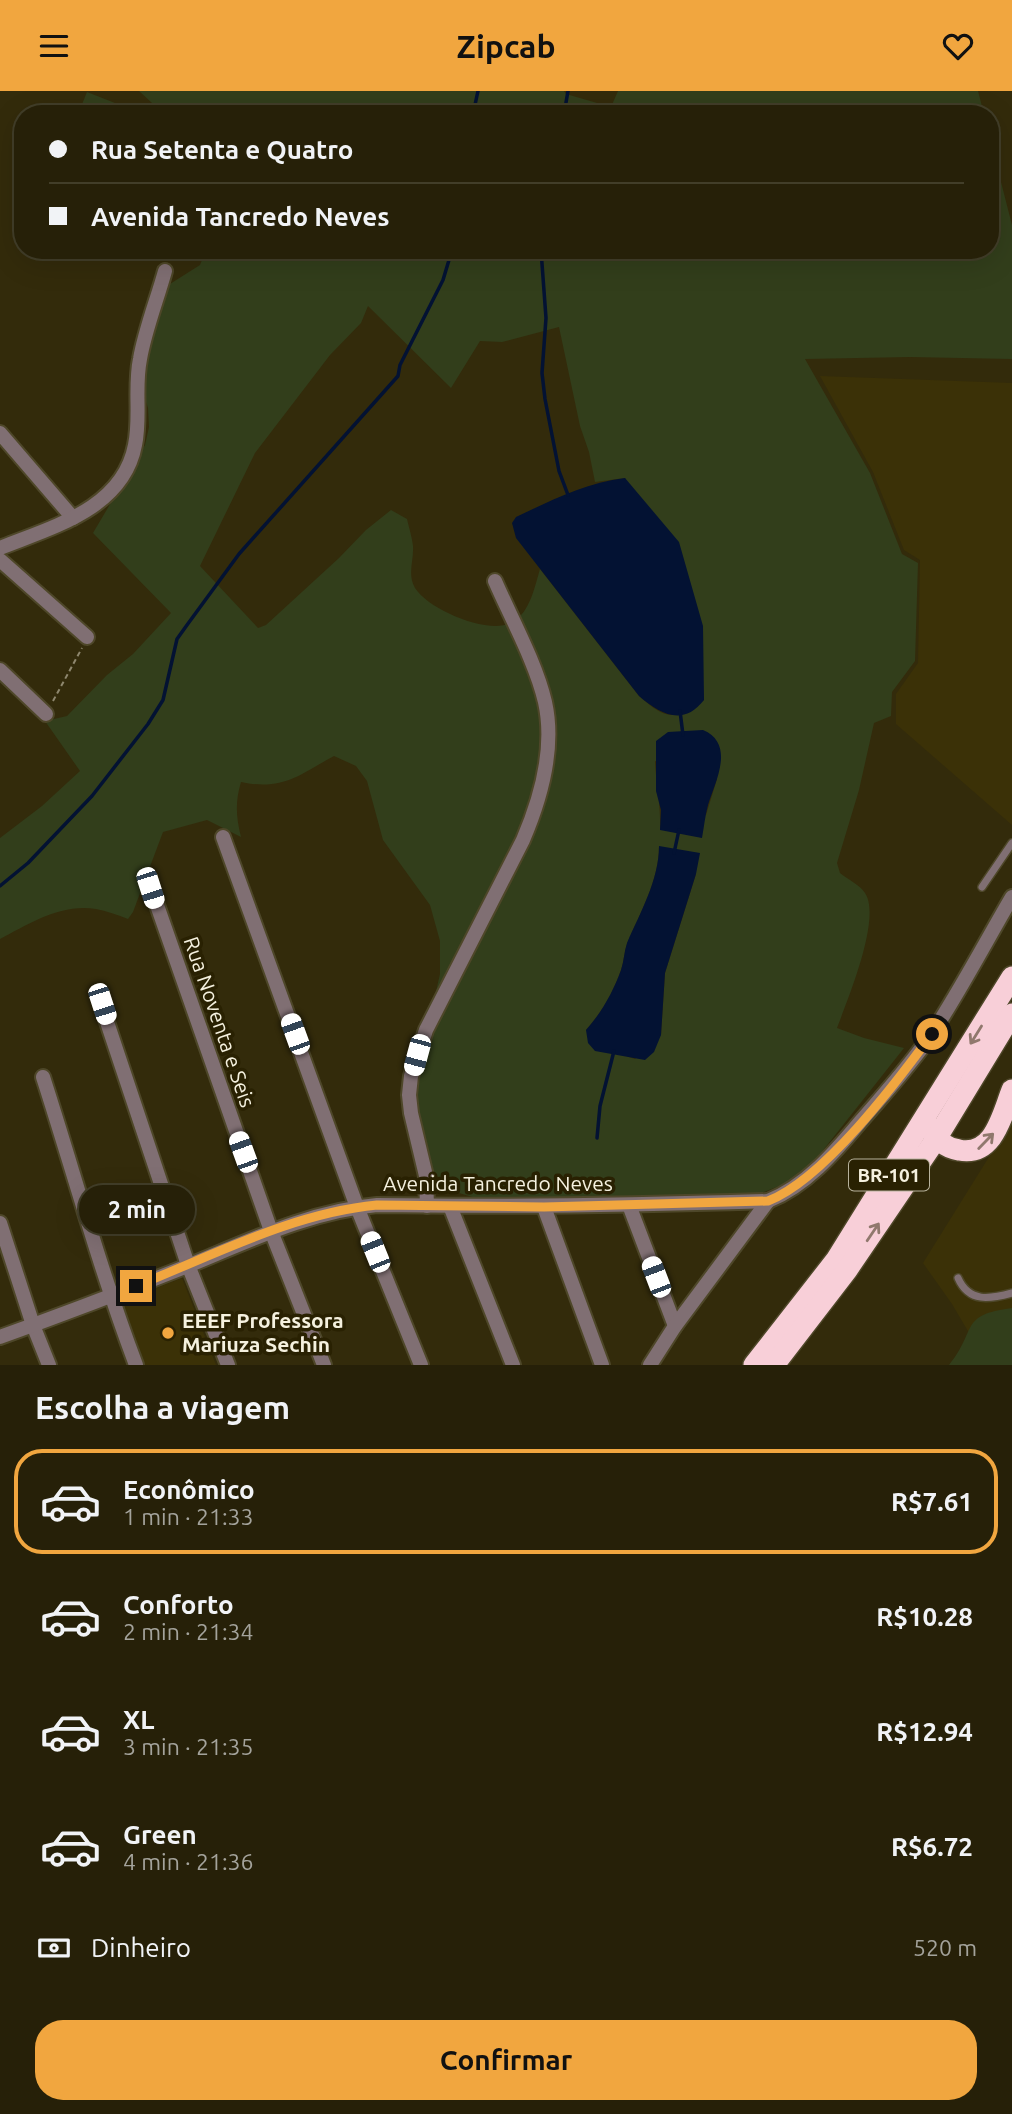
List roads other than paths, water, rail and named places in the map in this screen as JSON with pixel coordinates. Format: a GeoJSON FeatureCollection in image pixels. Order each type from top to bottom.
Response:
{"type":"FeatureCollection","features":[{"type":"Feature","properties":{"kind":"highway","name":"BR-101"},"geometry":{"type":"LineString","coordinates":[[754,1365],[836,1260],[1012,977]]}},
{"type":"Feature","properties":{"kind":"highway","name":"BR-101"},"geometry":{"type":"LineString","coordinates":[[774,1365],[847,1271],[936,1139],[1012,1014]]}},
{"type":"Feature","properties":{"kind":"highway"},"geometry":{"type":"LineString","coordinates":[[930,1108],[931,1128],[936,1139],[951,1149],[980,1149],[990,1140],[997,1128],[1012,1090]]}},
{"type":"Feature","properties":{"kind":"street"},"geometry":{"type":"LineString","coordinates":[[0,548],[73,518],[113,490],[126,473],[136,444],[140,358],[165,271]]}},
{"type":"Feature","properties":{"kind":"street"},"geometry":{"type":"LineString","coordinates":[[0,433],[73,518]]}},
{"type":"Feature","properties":{"kind":"street"},"geometry":{"type":"LineString","coordinates":[[0,560],[87,637]]}},
{"type":"Feature","properties":{"kind":"street"},"geometry":{"type":"LineString","coordinates":[[428,1206],[426,1176],[411,1113],[411,1076],[426,1030],[523,840],[534,813],[545,760],[545,703],[495,581]]}},
{"type":"Feature","properties":{"kind":"street"},"geometry":{"type":"LineString","coordinates":[[0,670],[47,714]]}},
{"type":"Feature","properties":{"kind":"street"},"geometry":{"type":"LineString","coordinates":[[223,837],[357,1207],[421,1365]]}},
{"type":"Feature","properties":{"kind":"street","name":"Rua Noventa e Seis"},"geometry":{"type":"LineString","coordinates":[[150,888],[271,1231],[324,1365]]}},
{"type":"Feature","properties":{"kind":"street"},"geometry":{"type":"LineString","coordinates":[[650,1365],[675,1326],[768,1201],[793,1189],[836,1149],[912,1061],[932,1034],[1012,897]]}},
{"type":"Feature","properties":{"kind":"street"},"geometry":{"type":"LineString","coordinates":[[102,1004],[188,1265],[228,1365]]}},
{"type":"Feature","properties":{"kind":"street"},"geometry":{"type":"LineString","coordinates":[[43,1077],[110,1296],[136,1365]]}},
{"type":"Feature","properties":{"kind":"street","name":"Avenida Tancredo Neves"},"geometry":{"type":"LineString","coordinates":[[0,1338],[271,1231],[323,1214],[357,1207],[544,1207],[768,1201]]}},
{"type":"Feature","properties":{"kind":"street"},"geometry":{"type":"LineString","coordinates":[[629,1205],[675,1326]]}},
{"type":"Feature","properties":{"kind":"street"},"geometry":{"type":"LineString","coordinates":[[450,1206],[513,1365]]}},
{"type":"Feature","properties":{"kind":"street"},"geometry":{"type":"LineString","coordinates":[[544,1207],[602,1365]]}},
{"type":"Feature","properties":{"kind":"street"},"geometry":{"type":"LineString","coordinates":[[0,1223],[48,1365]]}},
{"type":"Feature","properties":{"kind":"lane"},"geometry":{"type":"LineString","coordinates":[[982,887],[1012,843]]}},
{"type":"Feature","properties":{"kind":"lane"},"geometry":{"type":"LineString","coordinates":[[958,1278],[966,1293],[974,1297],[1012,1293]]}},
{"type":"Feature","properties":{"kind":"water"},"geometry":{"type":"Polygon","coordinates":[[[625,478],[679,542],[703,626],[704,700],[688,713],[680,715],[663,712],[639,696],[516,538],[512,523],[516,517],[569,493],[625,478]]]}},
{"type":"Feature","properties":{"kind":"water"},"geometry":{"type":"Polygon","coordinates":[[[703,730],[719,744],[721,754],[702,838],[660,830],[661,810],[656,791],[656,741],[668,732],[703,730]]]}},
{"type":"Feature","properties":{"kind":"water"},"geometry":{"type":"Polygon","coordinates":[[[659,846],[700,853],[665,973],[661,1035],[654,1052],[645,1060],[595,1051],[588,1043],[586,1030],[602,1009],[618,978],[627,943],[652,884],[659,846]]]}},
{"type":"Feature","properties":{"kind":"waterway"},"geometry":{"type":"LineString","coordinates":[[475,105],[478,91]]}},
{"type":"Feature","properties":{"kind":"waterway"},"geometry":{"type":"LineString","coordinates":[[566,105],[568,91]]}},
{"type":"Feature","properties":{"kind":"waterway"},"geometry":{"type":"LineString","coordinates":[[0,886],[28,863],[92,796],[148,724],[163,700],[177,639],[187,625],[239,554],[398,376],[400,365],[443,280],[449,259]]}},
{"type":"Feature","properties":{"kind":"waterway"},"geometry":{"type":"LineString","coordinates":[[542,259],[546,318],[542,373],[559,471],[568,495]]}},
{"type":"Feature","properties":{"kind":"waterway"},"geometry":{"type":"LineString","coordinates":[[680,711],[683,735]]}},
{"type":"Feature","properties":{"kind":"waterway"},"geometry":{"type":"LineString","coordinates":[[674,853],[679,830]]}},
{"type":"Feature","properties":{"kind":"waterway"},"geometry":{"type":"LineString","coordinates":[[597,1138],[600,1106],[614,1051]]}},
{"type":"Feature","properties":{"kind":"place","name":"EEEF Professora Mariuza Sechin"},"geometry":{"type":"Point","coordinates":[168,1333]}}]}
